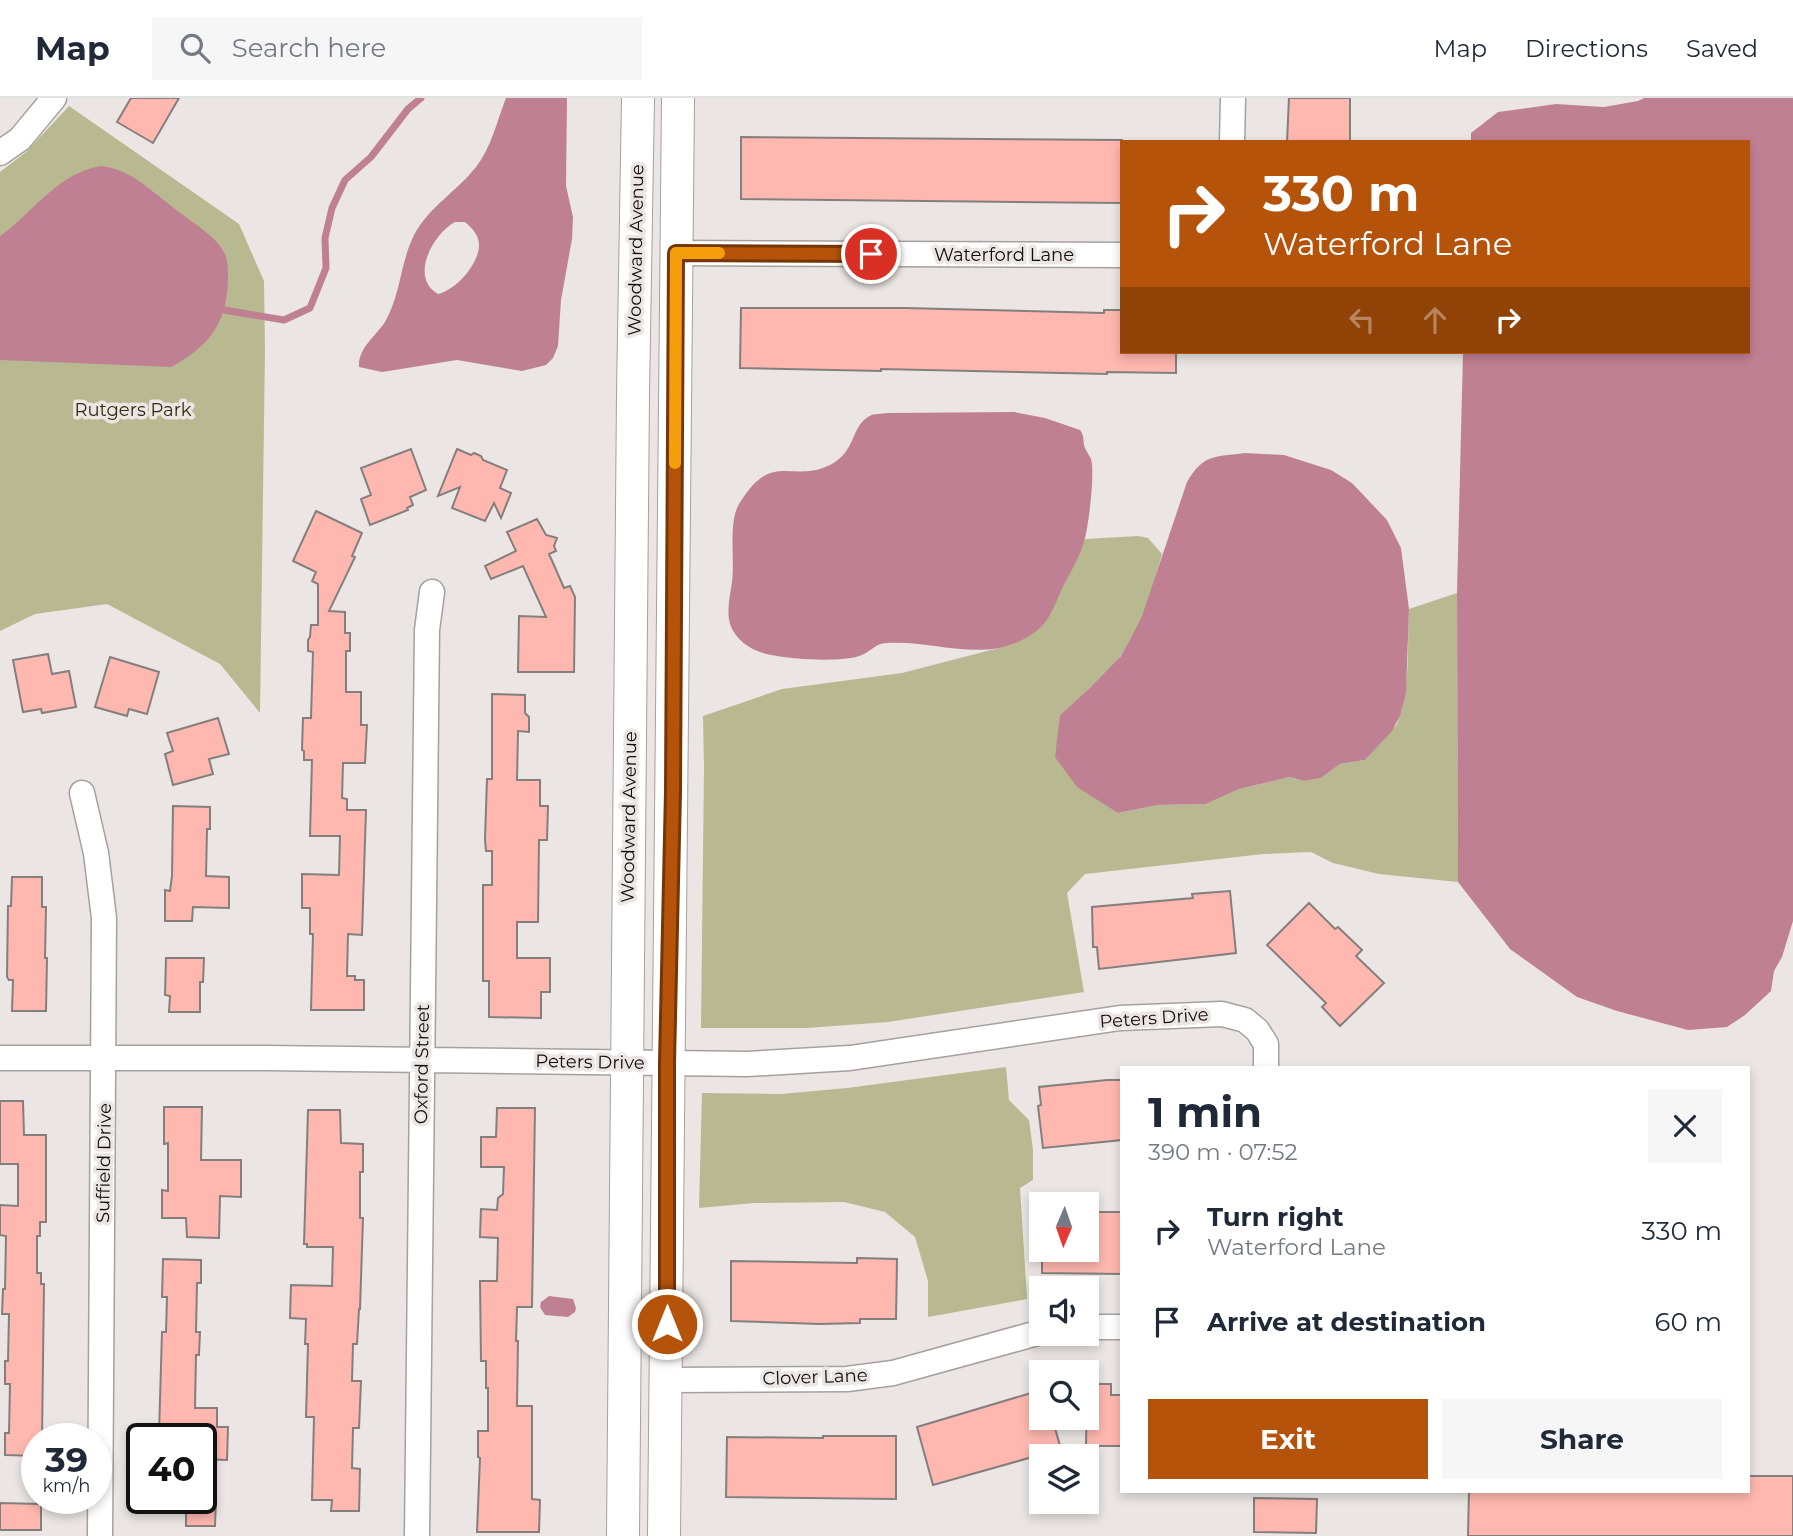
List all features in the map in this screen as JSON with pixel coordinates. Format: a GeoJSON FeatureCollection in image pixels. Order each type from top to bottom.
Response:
{"type":"FeatureCollection","features":[{"type":"Feature","properties":{"kind":"street"},"geometry":{"type":"LineString","coordinates":[[0,153],[20,139],[54,98]]}},
{"type":"Feature","properties":{"kind":"street","name":"Woodward Avenue"},"geometry":{"type":"LineString","coordinates":[[623,1536],[638,98]]}},
{"type":"Feature","properties":{"kind":"street"},"geometry":{"type":"LineString","coordinates":[[664,1536],[678,98]]}},
{"type":"Feature","properties":{"kind":"street"},"geometry":{"type":"LineString","coordinates":[[1232,140],[1233,98]]}},
{"type":"Feature","properties":{"kind":"street","name":"Waterford Lane"},"geometry":{"type":"LineString","coordinates":[[676,253],[1120,256]]}},
{"type":"Feature","properties":{"kind":"street","name":"Oxford Street"},"geometry":{"type":"LineString","coordinates":[[417,1536],[427,630],[432,592]]}},
{"type":"Feature","properties":{"kind":"street","name":"Suffield Drive"},"geometry":{"type":"LineString","coordinates":[[82,793],[96,853],[104,918],[100,1536]]}},
{"type":"Feature","properties":{"kind":"street","name":"Peters Drive"},"geometry":{"type":"LineString","coordinates":[[0,1058],[747,1065],[850,1058],[1120,1018],[1222,1014],[1245,1020],[1257,1030],[1266,1044],[1266,1066]]}},
{"type":"Feature","properties":{"kind":"street"},"geometry":{"type":"LineString","coordinates":[[1099,1327],[1120,1327]]}},
{"type":"Feature","properties":{"kind":"street","name":"Clover Lane"},"geometry":{"type":"LineString","coordinates":[[667,1380],[847,1379],[893,1373],[1029,1335]]}},
{"type":"Feature","properties":{"kind":"green space","name":"Rutgers Park"},"geometry":{"type":"Polygon","coordinates":[[[69,106],[239,224],[264,281],[260,713],[220,664],[107,604],[35,614],[0,631],[0,172],[26,152],[69,106]]]}},
{"type":"Feature","properties":{"kind":"green space"},"geometry":{"type":"Polygon","coordinates":[[[1138,536],[1148,538],[1162,554],[1141,619],[1129,643],[1109,671],[1060,715],[1118,813],[1158,805],[1206,804],[1239,789],[1290,777],[1304,781],[1321,778],[1340,764],[1365,760],[1397,724],[1408,667],[1409,609],[1457,593],[1458,882],[1379,874],[1333,863],[1311,852],[1263,854],[1085,874],[1067,893],[1084,992],[888,1022],[807,1028],[701,1028],[703,716],[782,689],[902,673],[1014,644],[1055,603],[1085,539],[1138,536]]]}},
{"type":"Feature","properties":{"kind":"green space"},"geometry":{"type":"Polygon","coordinates":[[[1006,1067],[1009,1100],[1029,1120],[1033,1150],[1033,1180],[1020,1188],[1027,1299],[928,1317],[928,1281],[915,1237],[885,1212],[844,1202],[754,1203],[699,1208],[702,1093],[781,1094],[1006,1067]]]}},
{"type":"Feature","properties":{"kind":"shaded area"},"geometry":{"type":"Polygon","coordinates":[[[506,98],[567,98],[566,186],[573,217],[572,239],[561,300],[558,346],[553,358],[546,365],[522,371],[457,360],[382,372],[359,367],[364,348],[385,322],[390,311],[414,235],[427,216],[481,160],[506,98]],[[455,222],[447,228],[427,256],[425,277],[430,287],[438,294],[459,282],[471,268],[478,252],[478,238],[465,222],[455,222]]]}},
{"type":"Feature","properties":{"kind":"shaded area"},"geometry":{"type":"Polygon","coordinates":[[[1644,98],[1793,98],[1793,921],[1782,957],[1774,971],[1771,991],[1745,1015],[1727,1027],[1688,1030],[1577,997],[1510,949],[1458,882],[1457,593],[1463,354],[1750,354],[1750,140],[1471,140],[1471,133],[1498,112],[1556,104],[1604,107],[1644,98]]]}},
{"type":"Feature","properties":{"kind":"shaded area"},"geometry":{"type":"Polygon","coordinates":[[[101,166],[138,180],[204,230],[220,246],[228,268],[228,282],[219,323],[205,343],[171,367],[0,360],[0,236],[58,185],[85,170],[101,166]]]}},
{"type":"Feature","properties":{"kind":"shaded area"},"geometry":{"type":"Polygon","coordinates":[[[1014,412],[1045,418],[1080,430],[1092,466],[1090,510],[1083,545],[1050,615],[1037,630],[1016,643],[998,648],[983,650],[887,643],[859,656],[824,660],[760,652],[737,637],[730,624],[728,612],[733,573],[734,521],[739,504],[762,477],[772,472],[816,470],[830,465],[845,453],[863,421],[872,415],[1014,412]]]}},
{"type":"Feature","properties":{"kind":"shaded area"},"geometry":{"type":"Polygon","coordinates":[[[1245,453],[1284,455],[1331,470],[1352,483],[1387,520],[1401,548],[1409,609],[1406,693],[1400,716],[1392,731],[1365,760],[1340,764],[1321,778],[1304,781],[1290,777],[1239,789],[1206,804],[1158,805],[1118,813],[1077,787],[1055,757],[1060,715],[1121,656],[1131,638],[1142,616],[1187,482],[1193,473],[1211,458],[1245,453]]]}},
{"type":"Feature","properties":{"kind":"shaded area"},"geometry":{"type":"Polygon","coordinates":[[[549,1296],[573,1299],[575,1312],[568,1317],[545,1315],[540,1307],[541,1302],[549,1296]]]}},
{"type":"Feature","properties":{"kind":"building"},"geometry":{"type":"Polygon","coordinates":[[[131,98],[179,98],[153,143],[117,122],[131,98]]]}},
{"type":"Feature","properties":{"kind":"building"},"geometry":{"type":"Polygon","coordinates":[[[1289,98],[1350,98],[1350,140],[1287,140],[1289,98]]]}},
{"type":"Feature","properties":{"kind":"building"},"geometry":{"type":"Polygon","coordinates":[[[741,137],[1122,140],[1120,203],[741,199],[741,137]]]}},
{"type":"Feature","properties":{"kind":"building"},"geometry":{"type":"Polygon","coordinates":[[[741,308],[904,308],[1104,313],[1104,310],[1120,310],[1120,354],[1176,354],[1176,373],[740,368],[741,308]]]}},
{"type":"Feature","properties":{"kind":"building"},"geometry":{"type":"Polygon","coordinates":[[[411,449],[426,490],[410,497],[413,505],[407,508],[408,510],[370,525],[361,499],[371,495],[361,468],[411,449]]]}},
{"type":"Feature","properties":{"kind":"building"},"geometry":{"type":"Polygon","coordinates":[[[457,449],[471,455],[474,453],[483,460],[507,470],[500,488],[511,493],[501,518],[494,503],[485,521],[452,508],[460,487],[438,496],[457,449]]]}},
{"type":"Feature","properties":{"kind":"building"},"geometry":{"type":"Polygon","coordinates":[[[316,511],[362,533],[352,556],[355,557],[329,611],[345,612],[345,633],[350,633],[350,651],[346,651],[346,692],[361,692],[361,725],[367,725],[365,763],[343,763],[342,798],[347,799],[347,810],[366,810],[362,935],[348,934],[347,976],[364,980],[364,1010],[311,1010],[313,934],[310,934],[310,908],[302,908],[302,874],[339,875],[340,836],[310,836],[312,760],[304,760],[302,750],[303,718],[311,718],[313,652],[308,651],[308,640],[311,625],[318,625],[318,584],[312,581],[316,572],[293,561],[316,511]]]}},
{"type":"Feature","properties":{"kind":"building"},"geometry":{"type":"Polygon","coordinates":[[[537,519],[546,535],[557,538],[554,546],[556,551],[549,554],[564,588],[570,586],[575,597],[574,672],[518,672],[519,616],[546,617],[523,566],[491,579],[485,566],[516,551],[507,532],[537,519]]]}},
{"type":"Feature","properties":{"kind":"building"},"geometry":{"type":"Polygon","coordinates":[[[48,654],[52,674],[69,671],[76,707],[42,713],[41,709],[23,712],[13,660],[48,654]]]}},
{"type":"Feature","properties":{"kind":"building"},"geometry":{"type":"Polygon","coordinates":[[[110,657],[159,672],[147,714],[129,709],[127,716],[95,707],[110,657]]]}},
{"type":"Feature","properties":{"kind":"building"},"geometry":{"type":"Polygon","coordinates":[[[492,694],[525,695],[529,732],[518,731],[517,780],[540,780],[540,806],[548,806],[547,840],[539,840],[538,922],[517,922],[517,958],[550,958],[550,992],[541,992],[541,1018],[489,1017],[489,981],[483,981],[483,885],[492,885],[492,851],[486,851],[485,839],[487,779],[492,779],[492,694]]]}},
{"type":"Feature","properties":{"kind":"building"},"geometry":{"type":"Polygon","coordinates":[[[218,718],[229,754],[209,759],[213,774],[173,785],[165,754],[173,751],[167,733],[218,718]]]}},
{"type":"Feature","properties":{"kind":"building"},"geometry":{"type":"Polygon","coordinates":[[[173,806],[210,807],[206,876],[229,877],[229,908],[193,907],[192,921],[165,921],[165,890],[170,891],[172,876],[173,806]]]}},
{"type":"Feature","properties":{"kind":"building"},"geometry":{"type":"Polygon","coordinates":[[[12,877],[42,877],[42,907],[46,907],[46,1011],[12,1011],[13,980],[7,977],[8,906],[11,906],[12,877]]]}},
{"type":"Feature","properties":{"kind":"building"},"geometry":{"type":"Polygon","coordinates":[[[1230,891],[1236,953],[1099,969],[1097,947],[1093,947],[1092,907],[1193,898],[1192,894],[1230,891]]]}},
{"type":"Feature","properties":{"kind":"building"},"geometry":{"type":"Polygon","coordinates":[[[1309,903],[1335,929],[1338,927],[1362,950],[1356,956],[1384,983],[1340,1026],[1322,1007],[1326,1003],[1267,945],[1309,903]]]}},
{"type":"Feature","properties":{"kind":"building"},"geometry":{"type":"Polygon","coordinates":[[[166,958],[204,958],[203,982],[200,982],[200,1012],[169,1012],[170,996],[165,995],[166,958]]]}},
{"type":"Feature","properties":{"kind":"building"},"geometry":{"type":"Polygon","coordinates":[[[1120,1080],[1120,1140],[1043,1148],[1038,1106],[1041,1105],[1039,1087],[1120,1080]]]}},
{"type":"Feature","properties":{"kind":"building"},"geometry":{"type":"Polygon","coordinates":[[[0,1101],[23,1101],[24,1135],[46,1135],[46,1222],[40,1222],[40,1236],[37,1236],[37,1273],[41,1273],[41,1284],[44,1284],[42,1423],[21,1423],[21,1456],[5,1455],[5,1433],[9,1433],[10,1384],[5,1384],[5,1361],[8,1361],[9,1314],[2,1314],[6,1236],[0,1235],[0,1205],[18,1206],[18,1164],[0,1164],[0,1101]]]}},
{"type":"Feature","properties":{"kind":"building"},"geometry":{"type":"Polygon","coordinates":[[[164,1107],[202,1107],[201,1160],[241,1160],[241,1197],[220,1196],[219,1238],[187,1237],[186,1218],[162,1218],[162,1190],[168,1191],[168,1143],[164,1144],[164,1107]]]}},
{"type":"Feature","properties":{"kind":"building"},"geometry":{"type":"Polygon","coordinates":[[[497,1108],[535,1108],[532,1307],[517,1307],[516,1341],[517,1406],[532,1406],[532,1499],[540,1500],[539,1532],[477,1532],[480,1458],[478,1431],[488,1431],[486,1361],[481,1361],[480,1281],[497,1281],[498,1238],[480,1237],[481,1209],[497,1210],[498,1198],[503,1194],[504,1167],[481,1167],[481,1137],[496,1137],[497,1108]]]}},
{"type":"Feature","properties":{"kind":"building"},"geometry":{"type":"Polygon","coordinates":[[[308,1110],[340,1110],[341,1143],[363,1144],[363,1172],[360,1172],[360,1218],[363,1218],[360,1309],[357,1344],[353,1344],[352,1381],[361,1381],[359,1428],[353,1428],[352,1468],[360,1469],[359,1511],[331,1511],[332,1500],[312,1500],[314,1417],[306,1417],[306,1319],[290,1318],[291,1285],[332,1286],[333,1247],[307,1247],[307,1244],[304,1244],[308,1110]]]}},
{"type":"Feature","properties":{"kind":"building"},"geometry":{"type":"Polygon","coordinates":[[[1099,1212],[1120,1212],[1120,1274],[1042,1273],[1042,1262],[1099,1262],[1099,1212]]]}},
{"type":"Feature","properties":{"kind":"building"},"geometry":{"type":"Polygon","coordinates":[[[857,1258],[897,1259],[896,1319],[860,1319],[860,1323],[820,1324],[731,1321],[731,1261],[857,1263],[857,1258]]]}},
{"type":"Feature","properties":{"kind":"building"},"geometry":{"type":"Polygon","coordinates":[[[163,1259],[201,1260],[201,1283],[197,1283],[196,1332],[200,1332],[199,1355],[196,1355],[195,1408],[217,1408],[217,1423],[159,1423],[162,1332],[166,1332],[167,1297],[162,1297],[163,1259]]]}},
{"type":"Feature","properties":{"kind":"building"},"geometry":{"type":"Polygon","coordinates":[[[1099,1384],[1111,1384],[1111,1395],[1120,1395],[1120,1446],[1086,1444],[1086,1430],[1099,1430],[1099,1384]]]}},
{"type":"Feature","properties":{"kind":"building"},"geometry":{"type":"Polygon","coordinates":[[[1029,1394],[1029,1430],[1055,1430],[1060,1444],[1029,1444],[1029,1458],[933,1485],[917,1427],[1029,1394]]]}},
{"type":"Feature","properties":{"kind":"building"},"geometry":{"type":"Polygon","coordinates":[[[217,1427],[228,1427],[227,1460],[217,1460],[217,1427]]]}},
{"type":"Feature","properties":{"kind":"building"},"geometry":{"type":"Polygon","coordinates":[[[896,1436],[896,1499],[726,1497],[727,1437],[896,1436]]]}},
{"type":"Feature","properties":{"kind":"building"},"geometry":{"type":"Polygon","coordinates":[[[1750,1476],[1793,1476],[1793,1536],[1468,1536],[1469,1493],[1750,1493],[1750,1476]]]}},
{"type":"Feature","properties":{"kind":"building"},"geometry":{"type":"Polygon","coordinates":[[[1254,1498],[1317,1499],[1316,1533],[1254,1532],[1254,1498]]]}},
{"type":"Feature","properties":{"kind":"building"},"geometry":{"type":"Polygon","coordinates":[[[0,1503],[21,1504],[21,1514],[41,1514],[41,1530],[0,1530],[0,1503]]]}},
{"type":"Feature","properties":{"kind":"building"},"geometry":{"type":"Polygon","coordinates":[[[186,1514],[215,1514],[215,1526],[186,1526],[186,1514]]]}},
{"type":"Feature","properties":{"kind":"waterway"},"geometry":{"type":"LineString","coordinates":[[224,310],[284,320],[310,308],[326,268],[325,238],[332,208],[345,180],[371,157],[408,109],[421,98]]}},
{"type":"Feature","properties":{"kind":"slow traffic"},"geometry":{"type":"LineString","coordinates":[[675,463],[676,253],[719,253]]}},
{"type":"Feature","properties":{"kind":"route"},"geometry":{"type":"LineString","coordinates":[[667,1324],[667,1063],[673,791],[676,253],[871,254]]}}]}
